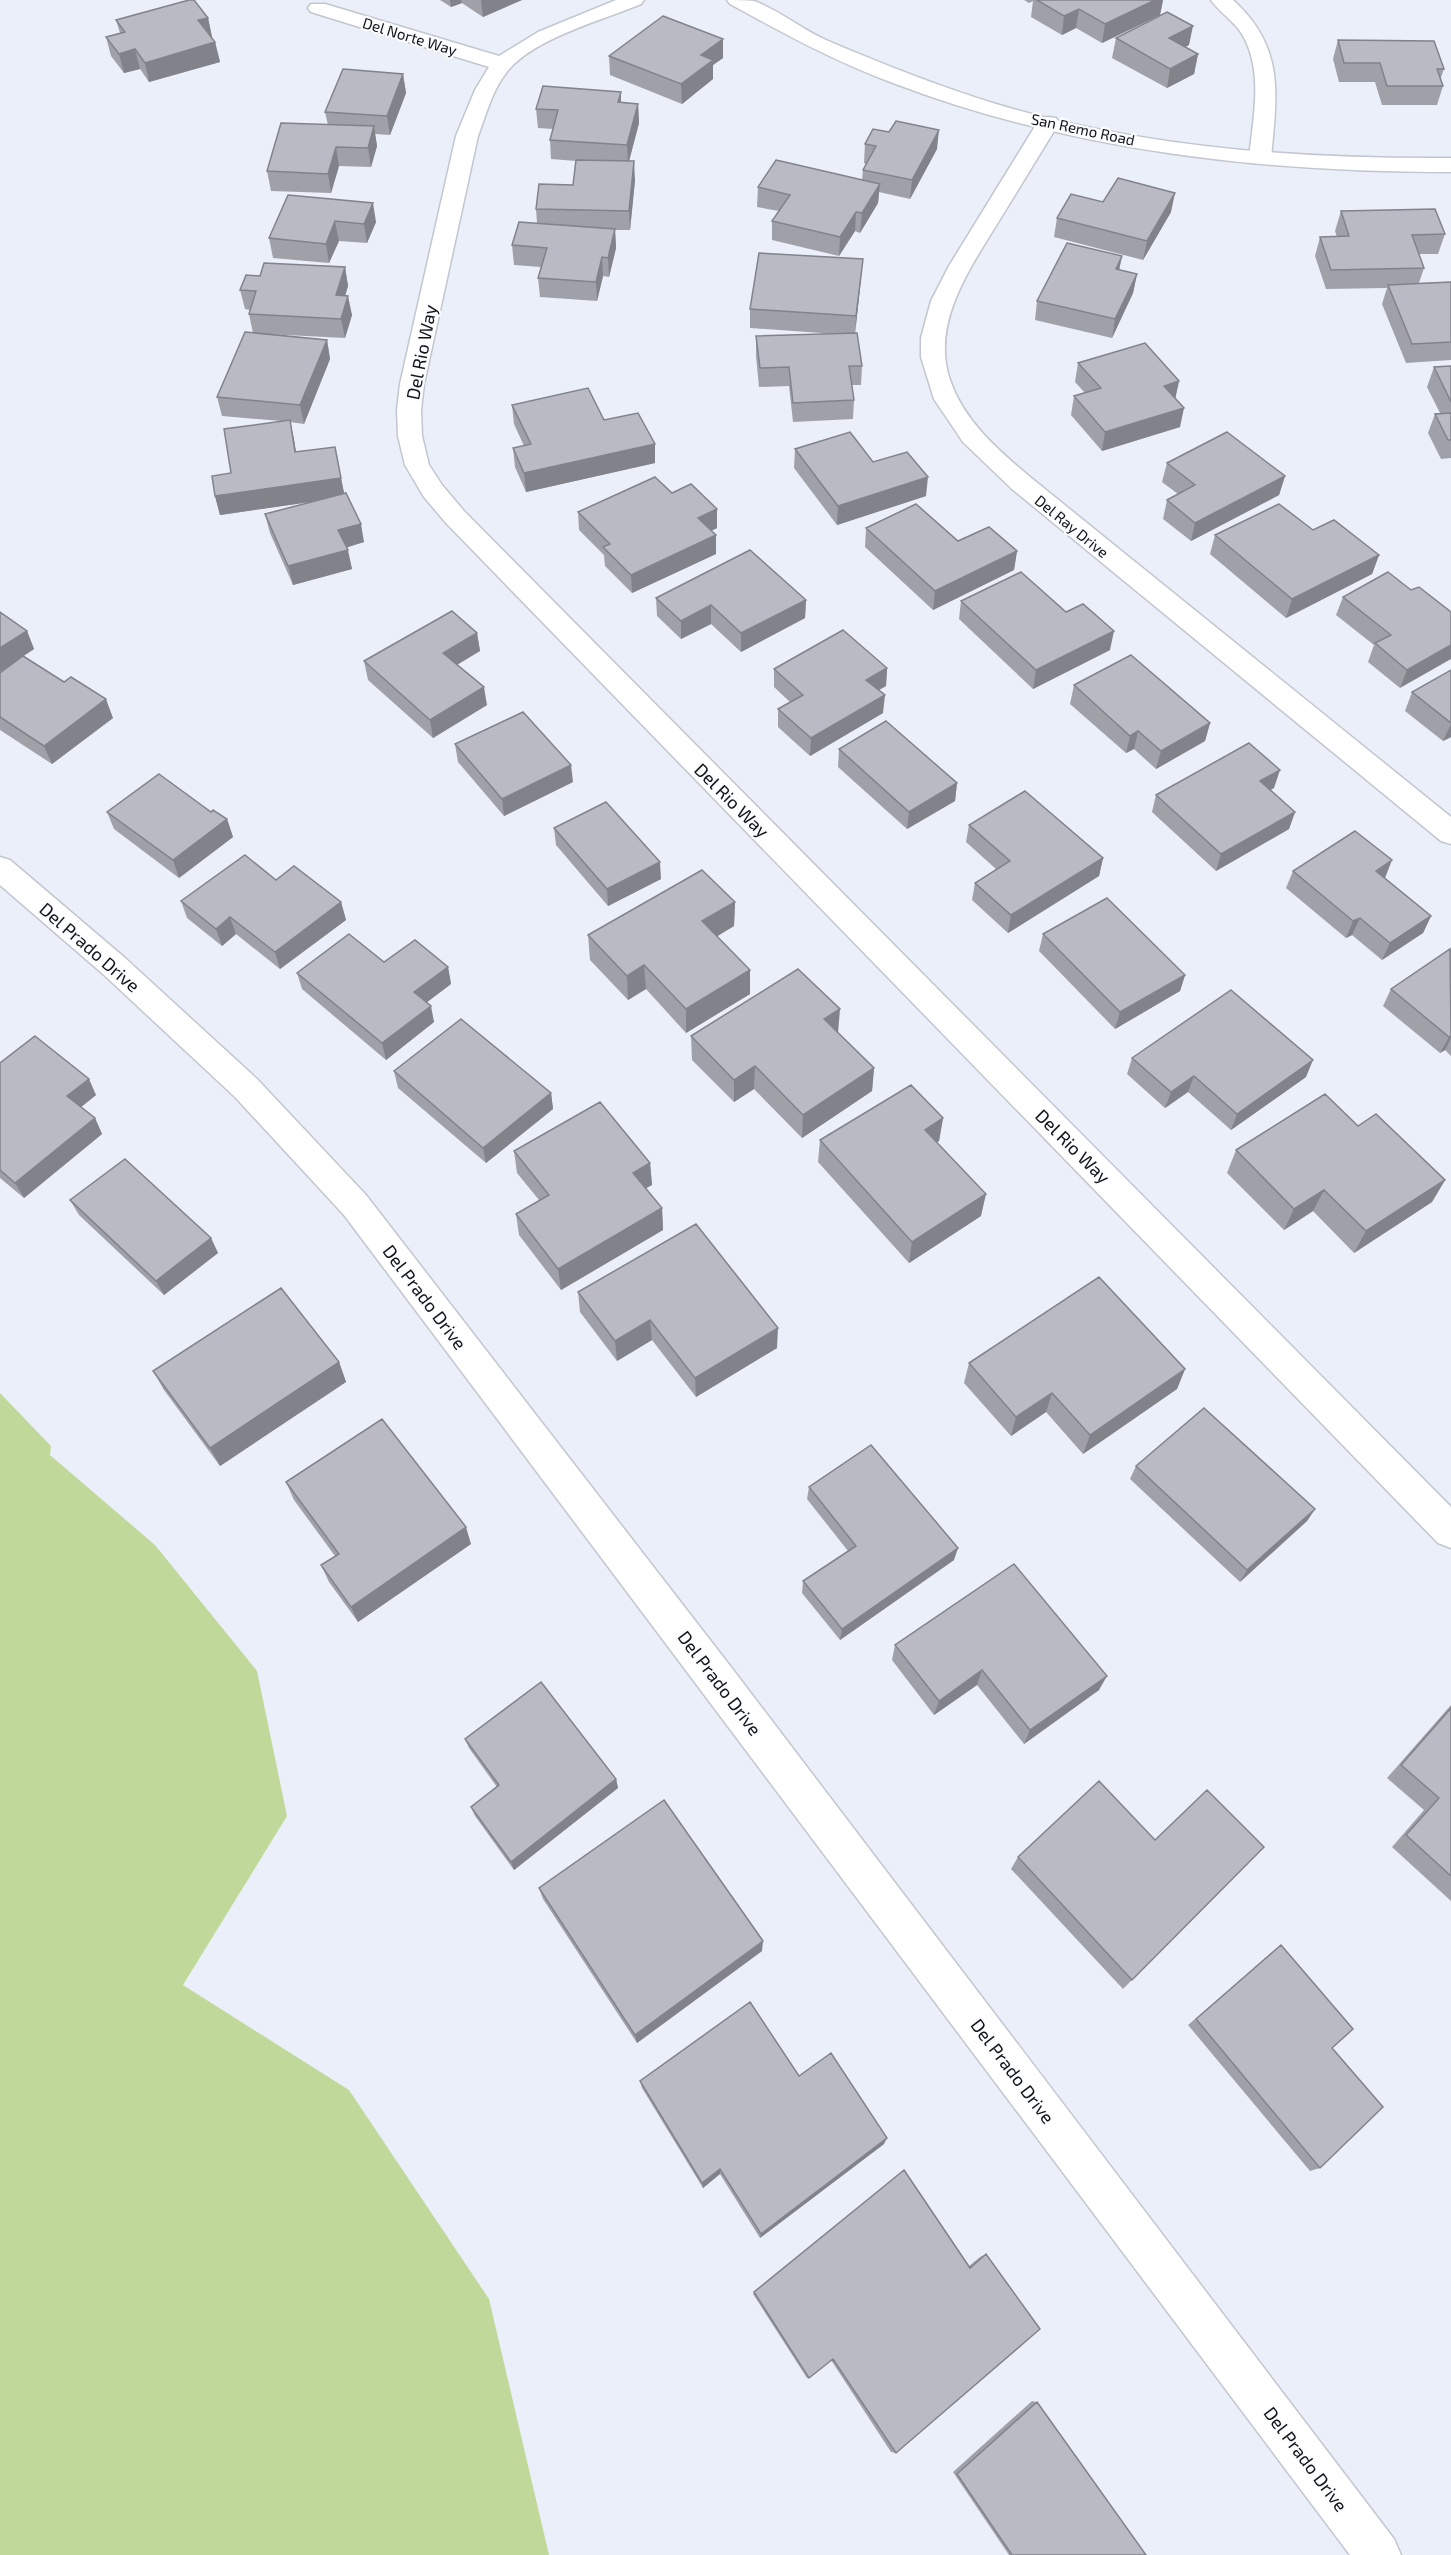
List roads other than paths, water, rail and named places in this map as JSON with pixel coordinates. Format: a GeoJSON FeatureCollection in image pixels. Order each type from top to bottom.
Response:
{"type":"FeatureCollection","features":[{"type":"Feature","properties":{"kind":"street","name":"Del Rio Way"},"geometry":{"type":"LineString","coordinates":[[634,0],[548,36],[502,64],[479,102],[467,136],[412,384],[410,436],[417,465],[433,491],[463,526],[1451,1531]]}},
{"type":"Feature","properties":{"kind":"street","name":"San Remo Road"},"geometry":{"type":"LineString","coordinates":[[737,0],[806,39],[876,70],[961,99],[1048,123],[1142,142],[1260,158],[1341,163],[1451,165]]}},
{"type":"Feature","properties":{"kind":"street"},"geometry":{"type":"LineString","coordinates":[[1221,0],[1243,20],[1254,34],[1262,52],[1266,90],[1260,158]]}},
{"type":"Feature","properties":{"kind":"street","name":"Del Norte Way"},"geometry":{"type":"LineString","coordinates":[[318,9],[502,64]]}},
{"type":"Feature","properties":{"kind":"street","name":"Del Ray Drive"},"geometry":{"type":"LineString","coordinates":[[1048,123],[951,284],[938,320],[933,338],[933,359],[943,389],[955,413],[998,464],[1451,833]]}},
{"type":"Feature","properties":{"kind":"street","name":"Del Prado Drive"},"geometry":{"type":"LineString","coordinates":[[0,868],[114,966],[246,1088],[355,1206],[721,1684],[1378,2555]]}}]}
